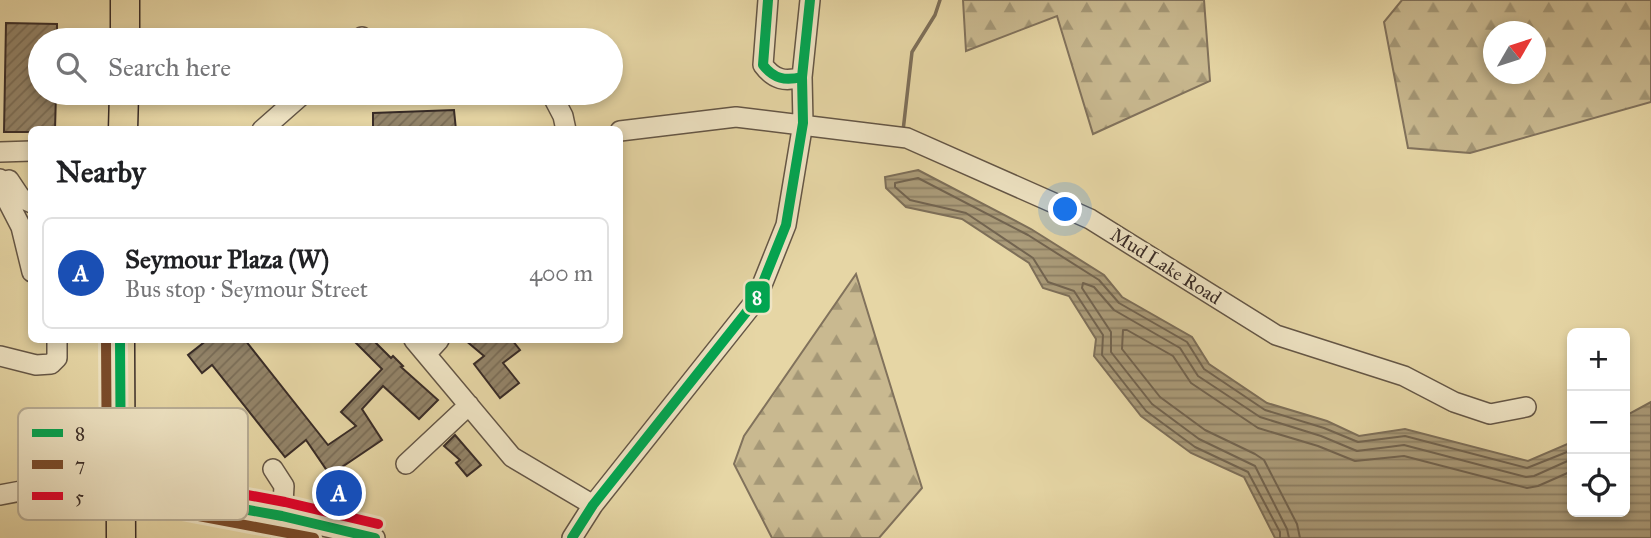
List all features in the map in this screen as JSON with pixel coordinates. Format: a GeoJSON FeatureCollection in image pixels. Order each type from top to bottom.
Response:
{"type":"FeatureCollection","features":[{"type":"Feature","properties":{"kind":"highway"},"geometry":{"type":"LineString","coordinates":[[125,0],[125,28]]}},
{"type":"Feature","properties":{"kind":"highway"},"geometry":{"type":"LineString","coordinates":[[123,126],[124,105]]}},
{"type":"Feature","properties":{"kind":"highway"},"geometry":{"type":"LineString","coordinates":[[120,343],[120,408]]}},
{"type":"Feature","properties":{"kind":"highway"},"geometry":{"type":"LineString","coordinates":[[121,520],[121,538]]}},
{"type":"Feature","properties":{"kind":"street"},"geometry":{"type":"LineString","coordinates":[[768,0],[763,65],[770,75],[780,79],[789,81],[802,77]]}},
{"type":"Feature","properties":{"kind":"street"},"geometry":{"type":"LineString","coordinates":[[572,538],[593,505],[756,300],[786,225],[803,123],[802,77],[810,0]]}},
{"type":"Feature","properties":{"kind":"street"},"geometry":{"type":"LineString","coordinates":[[266,126],[290,105]]}},
{"type":"Feature","properties":{"kind":"street"},"geometry":{"type":"LineString","coordinates":[[558,105],[565,126]]}},
{"type":"Feature","properties":{"kind":"street","name":"Mud Lake Road"},"geometry":{"type":"LineString","coordinates":[[623,131],[736,117],[803,123],[907,138],[1090,219],[1276,335],[1404,376],[1454,401],[1490,414],[1526,407]]}},
{"type":"Feature","properties":{"kind":"street"},"geometry":{"type":"LineString","coordinates":[[0,152],[28,151]]}},
{"type":"Feature","properties":{"kind":"street"},"geometry":{"type":"LineString","coordinates":[[0,170],[21,198],[28,201]]}},
{"type":"Feature","properties":{"kind":"street"},"geometry":{"type":"LineString","coordinates":[[0,179],[2,190],[22,227],[28,254]]}},
{"type":"Feature","properties":{"kind":"street"},"geometry":{"type":"LineString","coordinates":[[0,356],[36,365],[51,365],[57,358],[57,343]]}},
{"type":"Feature","properties":{"kind":"street"},"geometry":{"type":"LineString","coordinates":[[427,344],[469,405],[512,457],[593,505]]}},
{"type":"Feature","properties":{"kind":"street"},"geometry":{"type":"LineString","coordinates":[[406,464],[469,405]]}},
{"type":"Feature","properties":{"kind":"street"},"geometry":{"type":"LineString","coordinates":[[273,469],[284,485],[281,538]]}},
{"type":"Feature","properties":{"kind":"street"},"geometry":{"type":"LineString","coordinates":[[0,486],[18,489]]}},
{"type":"Feature","properties":{"kind":"street"},"geometry":{"type":"LineString","coordinates":[[0,495],[18,491]]}},
{"type":"Feature","properties":{"kind":"street"},"geometry":{"type":"LineString","coordinates":[[248,510],[375,538]]}},
{"type":"Feature","properties":{"kind":"green space"},"geometry":{"type":"Polygon","coordinates":[[[963,0],[1204,0],[1210,81],[1093,134],[1057,16],[966,51],[963,0]]]}},
{"type":"Feature","properties":{"kind":"green space"},"geometry":{"type":"Polygon","coordinates":[[[1402,0],[1651,0],[1651,102],[1470,153],[1408,148],[1384,22],[1402,0]]]}},
{"type":"Feature","properties":{"kind":"green space"},"geometry":{"type":"Polygon","coordinates":[[[856,274],[922,488],[879,538],[772,538],[734,464],[744,436],[856,274]]]}},
{"type":"Feature","properties":{"kind":"water"},"geometry":{"type":"Polygon","coordinates":[[[918,170],[1031,229],[1104,275],[1122,297],[1192,337],[1209,364],[1267,403],[1327,421],[1359,436],[1405,429],[1528,461],[1567,444],[1567,517],[1630,517],[1630,413],[1651,402],[1651,538],[1275,538],[1244,477],[1191,453],[1141,416],[1094,356],[1096,339],[1069,296],[1043,288],[1029,263],[962,219],[906,207],[886,188],[885,177],[918,170]]]}},
{"type":"Feature","properties":{"kind":"building"},"geometry":{"type":"Polygon","coordinates":[[[6,23],[57,24],[57,28],[28,28],[28,105],[56,105],[55,126],[28,126],[28,132],[4,132],[6,23]]]}},
{"type":"Feature","properties":{"kind":"building"},"geometry":{"type":"Polygon","coordinates":[[[454,110],[456,126],[373,126],[373,113],[454,110]]]}},
{"type":"Feature","properties":{"kind":"building"},"geometry":{"type":"Polygon","coordinates":[[[203,343],[247,343],[328,445],[356,426],[341,412],[382,369],[356,343],[376,343],[438,400],[419,419],[383,386],[362,409],[382,440],[330,475],[306,440],[285,457],[212,365],[202,373],[188,355],[203,343]]]}},
{"type":"Feature","properties":{"kind":"building"},"geometry":{"type":"Polygon","coordinates":[[[469,343],[514,343],[520,350],[503,363],[519,383],[500,398],[474,364],[484,356],[469,343]]]}},
{"type":"Feature","properties":{"kind":"building"},"geometry":{"type":"Polygon","coordinates":[[[455,435],[481,465],[467,476],[456,463],[460,460],[444,446],[455,435]]]}},
{"type":"Feature","properties":{"kind":"waterway"},"geometry":{"type":"LineString","coordinates":[[903,131],[912,52],[935,15],[940,0]]}},
{"type":"Feature","properties":{"kind":"transit line","name":"8"},"geometry":{"type":"LineString","coordinates":[[768,0],[763,65],[780,78],[802,77]]}},
{"type":"Feature","properties":{"kind":"transit line","name":"8"},"geometry":{"type":"LineString","coordinates":[[572,538],[593,505],[756,300],[786,225],[803,123],[802,77],[810,0]]}},
{"type":"Feature","properties":{"kind":"transit line","name":"7"},"geometry":{"type":"LineString","coordinates":[[106,343],[106,408]]}},
{"type":"Feature","properties":{"kind":"transit line","name":"8"},"geometry":{"type":"LineString","coordinates":[[120,343],[120,408]]}},
{"type":"Feature","properties":{"kind":"transit line","name":"5"},"geometry":{"type":"LineString","coordinates":[[248,495],[378,524]]}},
{"type":"Feature","properties":{"kind":"transit line","name":"8"},"geometry":{"type":"LineString","coordinates":[[248,510],[375,538]]}},
{"type":"Feature","properties":{"kind":"transit line","name":"7"},"geometry":{"type":"LineString","coordinates":[[219,520],[314,538]]}},
{"type":"Feature","properties":{"kind":"place","name":"Seymour Plaza (W)"},"geometry":{"type":"Point","coordinates":[339,493]}}]}
